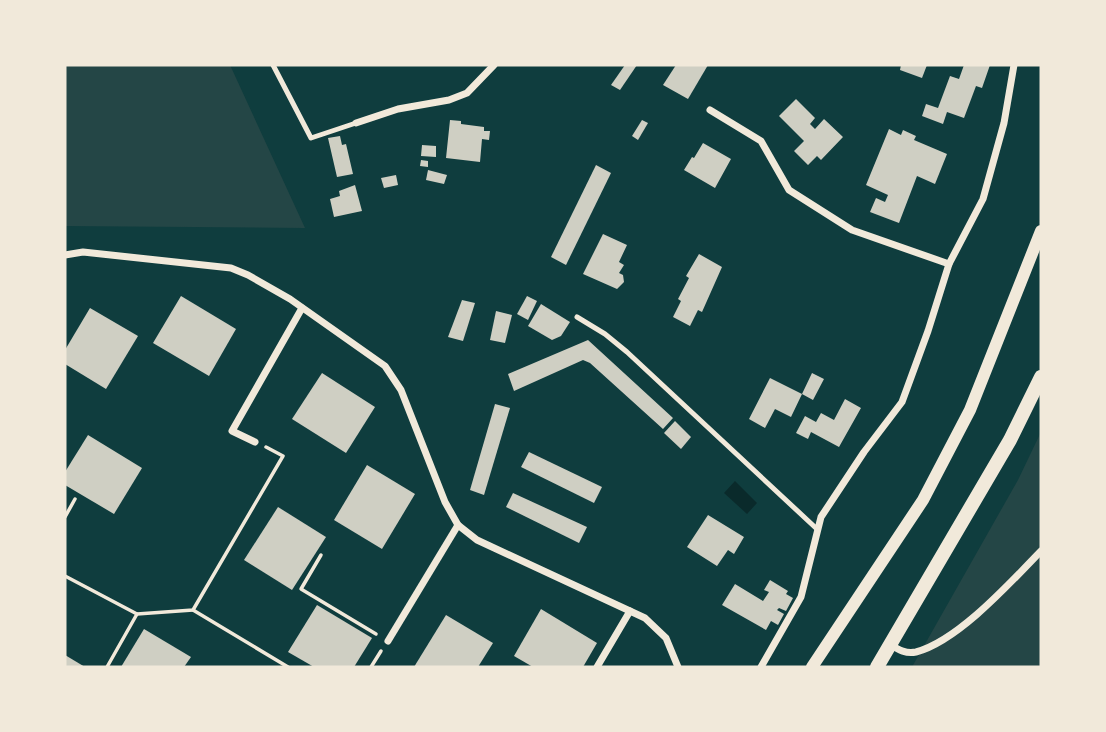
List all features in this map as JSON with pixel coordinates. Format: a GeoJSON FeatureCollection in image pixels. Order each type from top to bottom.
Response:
{"type":"FeatureCollection","features":[{"type":"Feature","properties":{"kind":"main road"},"geometry":{"type":"LineString","coordinates":[[877,667],[1010,440],[1041,377]]}},
{"type":"Feature","properties":{"kind":"street"},"geometry":{"type":"LineString","coordinates":[[356,123],[398,109],[449,100],[467,93],[494,65]]}},
{"type":"Feature","properties":{"kind":"street"},"geometry":{"type":"LineString","coordinates":[[761,667],[801,597],[821,517],[864,452],[902,402],[949,264],[983,200],[1004,123],[1014,65]]}},
{"type":"Feature","properties":{"kind":"street"},"geometry":{"type":"LineString","coordinates":[[710,110],[761,141],[789,190],[852,230],[949,264]]}},
{"type":"Feature","properties":{"kind":"street"},"geometry":{"type":"LineString","coordinates":[[813,667],[923,500],[970,410],[1041,230]]}},
{"type":"Feature","properties":{"kind":"street"},"geometry":{"type":"LineString","coordinates":[[65,255],[83,252],[231,268],[248,275],[302,308],[385,366],[401,390],[445,502],[458,525],[477,540],[645,618],[666,638],[678,667]]}},
{"type":"Feature","properties":{"kind":"street"},"geometry":{"type":"LineString","coordinates":[[255,442],[232,431],[302,308]]}},
{"type":"Feature","properties":{"kind":"street"},"geometry":{"type":"LineString","coordinates":[[387,641],[458,525]]}},
{"type":"Feature","properties":{"kind":"street"},"geometry":{"type":"LineString","coordinates":[[891,645],[902,652],[915,652],[948,636],[998,594],[1041,551]]}},
{"type":"Feature","properties":{"kind":"street"},"geometry":{"type":"LineString","coordinates":[[597,667],[631,611]]}},
{"type":"Feature","properties":{"kind":"lane"},"geometry":{"type":"LineString","coordinates":[[272,65],[311,138],[356,123]]}},
{"type":"Feature","properties":{"kind":"lane"},"geometry":{"type":"LineString","coordinates":[[577,317],[605,334],[627,352],[818,530]]}},
{"type":"Feature","properties":{"kind":"path"},"geometry":{"type":"LineString","coordinates":[[193,610],[283,456],[255,442]]}},
{"type":"Feature","properties":{"kind":"path"},"geometry":{"type":"LineString","coordinates":[[65,517],[75,499]]}},
{"type":"Feature","properties":{"kind":"path"},"geometry":{"type":"LineString","coordinates":[[321,555],[301,589],[387,641],[371,667]]}},
{"type":"Feature","properties":{"kind":"path"},"geometry":{"type":"LineString","coordinates":[[65,576],[137,614],[193,610],[288,667]]}},
{"type":"Feature","properties":{"kind":"path"},"geometry":{"type":"LineString","coordinates":[[107,667],[137,614]]}},
{"type":"Feature","properties":{"kind":"shaded area"},"geometry":{"type":"Polygon","coordinates":[[[65,65],[230,65],[305,228],[65,226],[65,65]]]}},
{"type":"Feature","properties":{"kind":"shaded area"},"geometry":{"type":"Polygon","coordinates":[[[1041,432],[1041,667],[912,667],[1018,480],[1041,432]]]}},
{"type":"Feature","properties":{"kind":"shaded area"},"geometry":{"type":"Polygon","coordinates":[[[735,481],[757,503],[747,514],[724,493],[735,481]]]}},
{"type":"Feature","properties":{"kind":"building"},"geometry":{"type":"Polygon","coordinates":[[[625,65],[637,65],[620,90],[611,85],[625,65]]]}},
{"type":"Feature","properties":{"kind":"building"},"geometry":{"type":"Polygon","coordinates":[[[676,65],[708,65],[688,99],[663,85],[676,65]]]}},
{"type":"Feature","properties":{"kind":"building"},"geometry":{"type":"Polygon","coordinates":[[[901,65],[927,65],[922,78],[900,70],[901,65]]]}},
{"type":"Feature","properties":{"kind":"building"},"geometry":{"type":"Polygon","coordinates":[[[964,65],[990,65],[982,88],[976,86],[964,118],[947,112],[943,124],[922,116],[926,104],[938,108],[950,76],[959,79],[964,65]]]}},
{"type":"Feature","properties":{"kind":"building"},"geometry":{"type":"Polygon","coordinates":[[[796,99],[815,118],[810,124],[815,129],[824,119],[843,137],[821,160],[817,156],[808,165],[794,151],[804,141],[779,116],[796,99]]]}},
{"type":"Feature","properties":{"kind":"building"},"geometry":{"type":"Polygon","coordinates":[[[450,120],[484,127],[484,131],[490,131],[489,140],[482,139],[480,162],[446,158],[450,120]]]}},
{"type":"Feature","properties":{"kind":"building"},"geometry":{"type":"Polygon","coordinates":[[[642,120],[648,123],[638,140],[632,136],[642,120]]]}},
{"type":"Feature","properties":{"kind":"building"},"geometry":{"type":"Polygon","coordinates":[[[889,129],[901,135],[903,130],[916,136],[914,140],[947,154],[935,184],[917,176],[899,223],[870,212],[876,198],[885,202],[888,195],[866,185],[889,129]]]}},
{"type":"Feature","properties":{"kind":"building"},"geometry":{"type":"Polygon","coordinates":[[[340,136],[342,145],[346,144],[353,174],[337,177],[328,138],[340,136]]]}},
{"type":"Feature","properties":{"kind":"building"},"geometry":{"type":"Polygon","coordinates":[[[703,143],[731,159],[715,188],[684,170],[703,143]]]}},
{"type":"Feature","properties":{"kind":"building"},"geometry":{"type":"Polygon","coordinates":[[[422,145],[436,146],[436,157],[421,156],[422,145]]]}},
{"type":"Feature","properties":{"kind":"building"},"geometry":{"type":"Polygon","coordinates":[[[421,160],[428,161],[428,167],[420,166],[421,160]]]}},
{"type":"Feature","properties":{"kind":"building"},"geometry":{"type":"Polygon","coordinates":[[[596,165],[611,173],[566,265],[551,257],[596,165]]]}},
{"type":"Feature","properties":{"kind":"building"},"geometry":{"type":"Polygon","coordinates":[[[428,170],[447,175],[444,184],[426,180],[428,170]]]}},
{"type":"Feature","properties":{"kind":"building"},"geometry":{"type":"Polygon","coordinates":[[[396,175],[398,185],[384,188],[381,178],[396,175]]]}},
{"type":"Feature","properties":{"kind":"building"},"geometry":{"type":"Polygon","coordinates":[[[355,185],[362,211],[334,217],[330,199],[340,196],[339,191],[355,185]]]}},
{"type":"Feature","properties":{"kind":"building"},"geometry":{"type":"Polygon","coordinates":[[[603,234],[627,245],[619,262],[624,265],[619,273],[623,275],[624,282],[617,289],[583,274],[603,234]]]}},
{"type":"Feature","properties":{"kind":"building"},"geometry":{"type":"Polygon","coordinates":[[[699,254],[722,267],[702,312],[698,310],[690,326],[673,317],[681,301],[678,299],[689,278],[686,276],[699,254]]]}},
{"type":"Feature","properties":{"kind":"building"},"geometry":{"type":"Polygon","coordinates":[[[181,296],[236,329],[209,376],[153,343],[181,296]]]}},
{"type":"Feature","properties":{"kind":"building"},"geometry":{"type":"Polygon","coordinates":[[[527,296],[537,301],[528,320],[517,314],[527,296]]]}},
{"type":"Feature","properties":{"kind":"building"},"geometry":{"type":"Polygon","coordinates":[[[462,300],[475,303],[463,341],[448,337],[462,300]]]}},
{"type":"Feature","properties":{"kind":"building"},"geometry":{"type":"Polygon","coordinates":[[[541,304],[570,322],[561,336],[552,340],[528,326],[541,304]]]}},
{"type":"Feature","properties":{"kind":"building"},"geometry":{"type":"Polygon","coordinates":[[[90,308],[138,336],[106,389],[65,364],[65,350],[90,308]]]}},
{"type":"Feature","properties":{"kind":"building"},"geometry":{"type":"Polygon","coordinates":[[[496,311],[512,315],[505,343],[490,340],[496,311]]]}},
{"type":"Feature","properties":{"kind":"building"},"geometry":{"type":"Polygon","coordinates":[[[588,340],[673,418],[663,429],[590,363],[583,360],[514,391],[508,374],[588,340]]]}},
{"type":"Feature","properties":{"kind":"building"},"geometry":{"type":"Polygon","coordinates":[[[322,373],[375,407],[346,453],[292,419],[322,373]]]}},
{"type":"Feature","properties":{"kind":"building"},"geometry":{"type":"Polygon","coordinates":[[[812,373],[824,379],[813,400],[802,394],[812,373]]]}},
{"type":"Feature","properties":{"kind":"building"},"geometry":{"type":"Polygon","coordinates":[[[770,378],[802,394],[791,417],[775,409],[765,428],[749,419],[770,378]]]}},
{"type":"Feature","properties":{"kind":"building"},"geometry":{"type":"Polygon","coordinates":[[[845,399],[861,408],[839,447],[811,432],[808,439],[796,433],[805,416],[816,422],[821,413],[834,420],[845,399]]]}},
{"type":"Feature","properties":{"kind":"building"},"geometry":{"type":"Polygon","coordinates":[[[495,404],[510,408],[484,495],[470,490],[495,404]]]}},
{"type":"Feature","properties":{"kind":"building"},"geometry":{"type":"Polygon","coordinates":[[[675,421],[691,437],[681,449],[664,433],[675,421]]]}},
{"type":"Feature","properties":{"kind":"building"},"geometry":{"type":"Polygon","coordinates":[[[88,435],[142,468],[114,514],[65,485],[65,472],[88,435]]]}},
{"type":"Feature","properties":{"kind":"building"},"geometry":{"type":"Polygon","coordinates":[[[529,452],[602,487],[594,503],[521,467],[529,452]]]}},
{"type":"Feature","properties":{"kind":"building"},"geometry":{"type":"Polygon","coordinates":[[[367,465],[415,494],[382,549],[334,520],[367,465]]]}},
{"type":"Feature","properties":{"kind":"building"},"geometry":{"type":"Polygon","coordinates":[[[513,493],[587,527],[579,543],[506,507],[513,493]]]}},
{"type":"Feature","properties":{"kind":"building"},"geometry":{"type":"Polygon","coordinates":[[[278,507],[326,537],[292,590],[244,560],[278,507]]]}},
{"type":"Feature","properties":{"kind":"building"},"geometry":{"type":"Polygon","coordinates":[[[708,515],[744,537],[734,554],[728,550],[717,566],[687,547],[708,515]]]}},
{"type":"Feature","properties":{"kind":"building"},"geometry":{"type":"Polygon","coordinates":[[[770,580],[788,591],[786,594],[793,598],[786,611],[779,608],[777,610],[784,614],[778,625],[771,621],[766,630],[722,605],[735,584],[763,601],[769,592],[764,590],[770,580]]]}},
{"type":"Feature","properties":{"kind":"building"},"geometry":{"type":"Polygon","coordinates":[[[317,605],[372,638],[354,667],[314,667],[288,652],[317,605]]]}},
{"type":"Feature","properties":{"kind":"building"},"geometry":{"type":"Polygon","coordinates":[[[541,609],[597,643],[583,667],[533,667],[514,656],[541,609]]]}},
{"type":"Feature","properties":{"kind":"building"},"geometry":{"type":"Polygon","coordinates":[[[446,615],[493,643],[478,667],[414,667],[446,615]]]}},
{"type":"Feature","properties":{"kind":"building"},"geometry":{"type":"Polygon","coordinates":[[[144,629],[191,657],[184,667],[121,667],[144,629]]]}},
{"type":"Feature","properties":{"kind":"building"},"geometry":{"type":"Polygon","coordinates":[[[65,655],[85,667],[65,667],[65,655]]]}}]}
